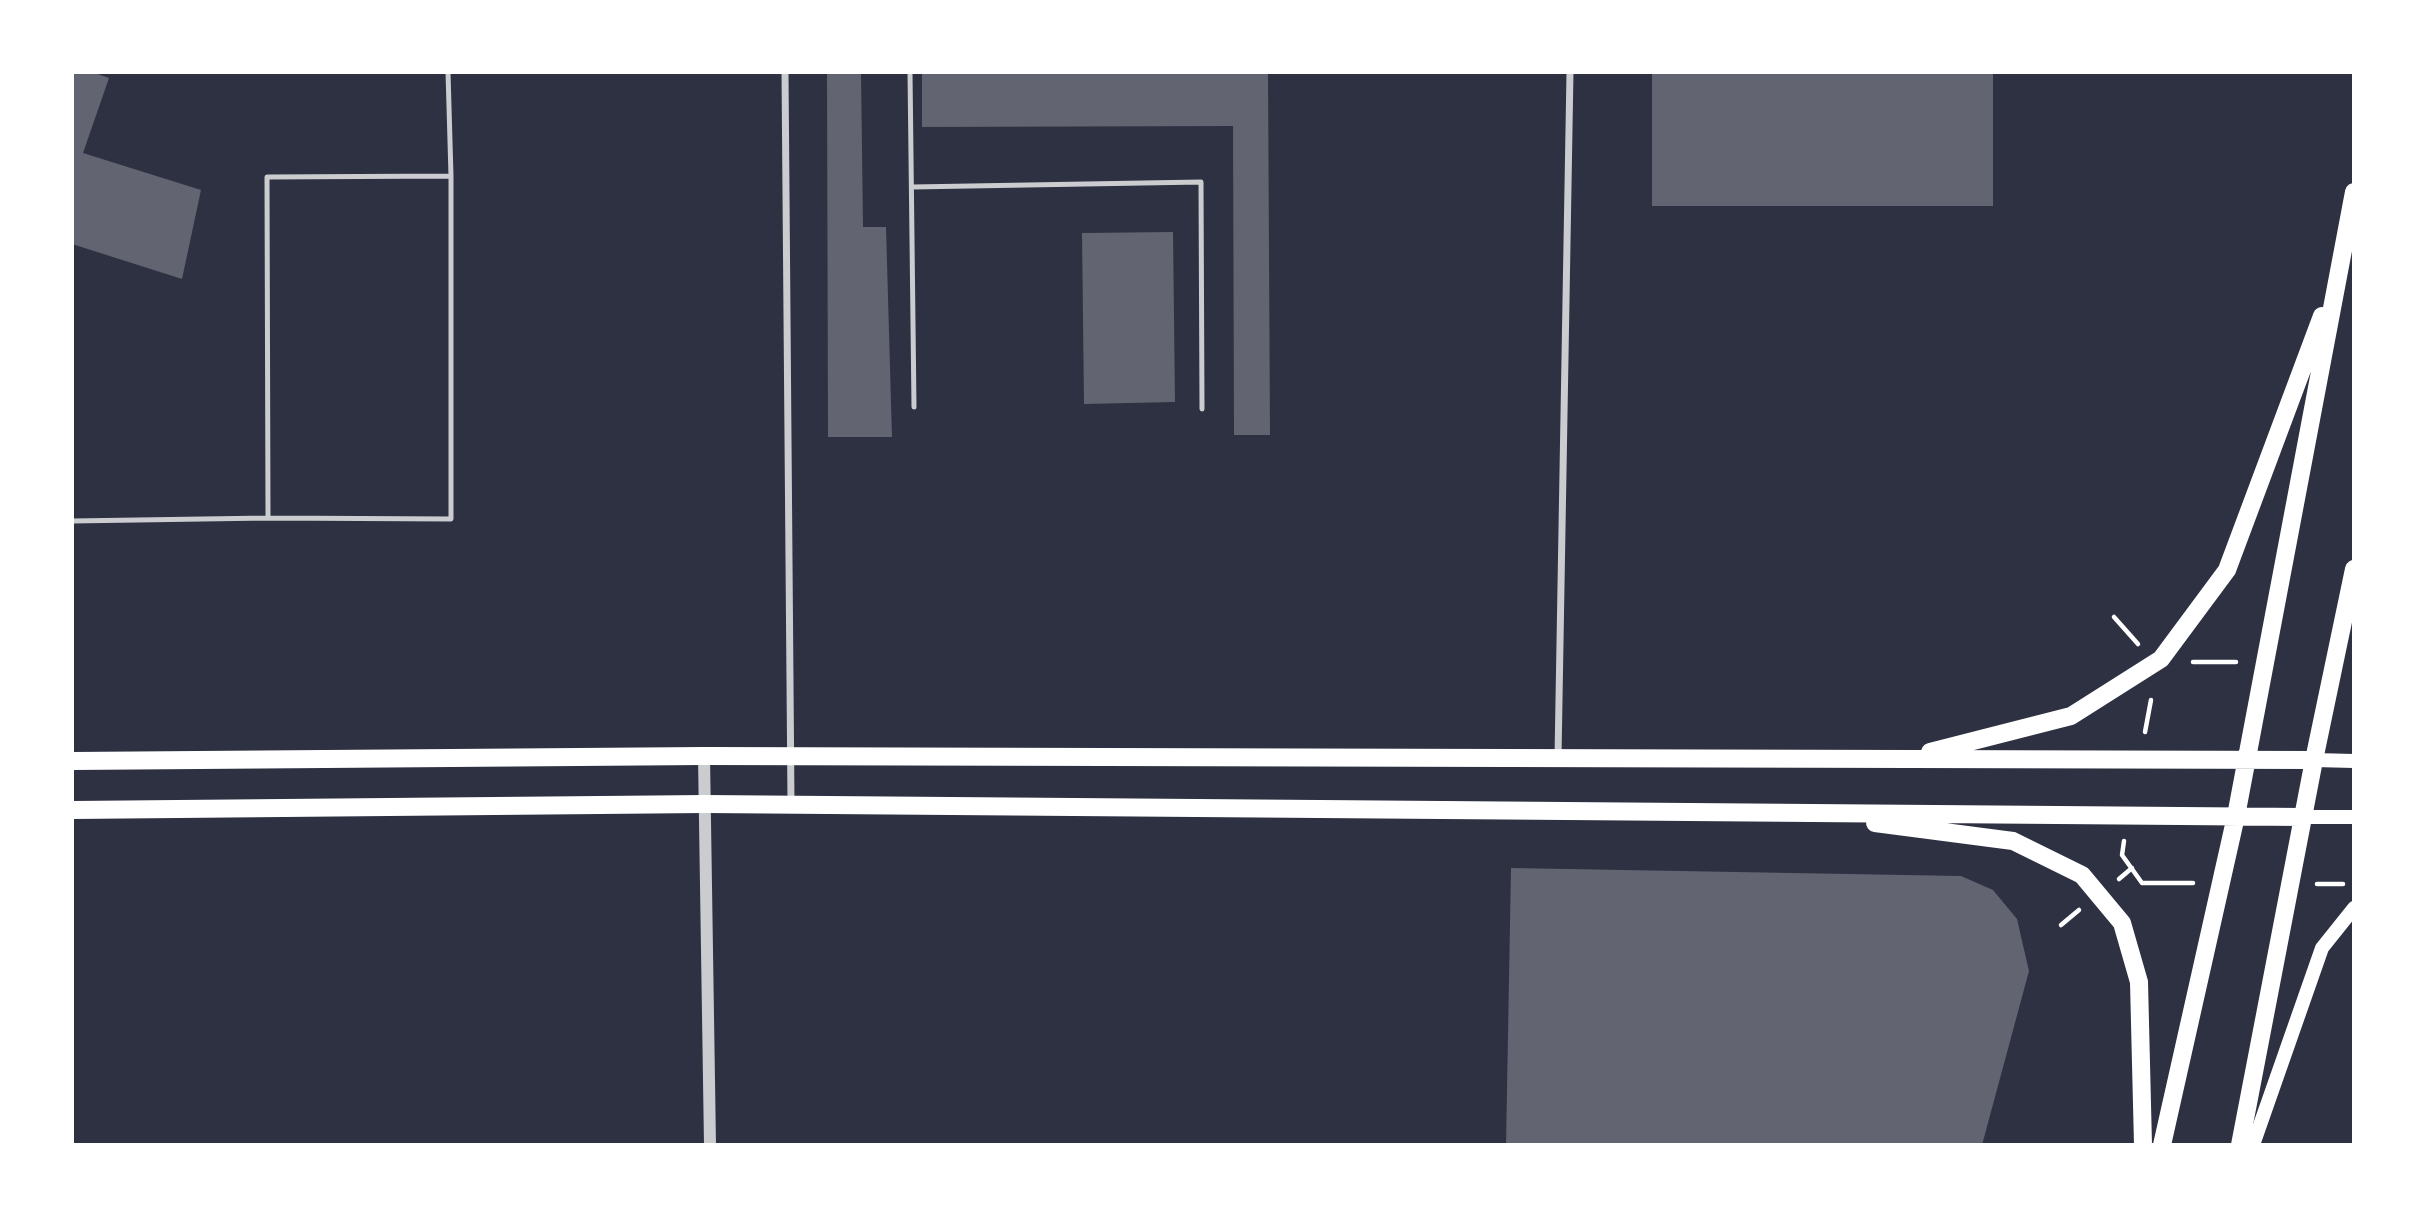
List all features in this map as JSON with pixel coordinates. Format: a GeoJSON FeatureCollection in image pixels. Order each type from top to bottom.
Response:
{"type":"FeatureCollection","features":[{"type":"Feature","properties":{"kind":"main road"},"geometry":{"type":"LineString","coordinates":[[2162,1145],[2236,816],[2354,192]]}},
{"type":"Feature","properties":{"kind":"main road"},"geometry":{"type":"LineString","coordinates":[[1905,758],[2071,716],[2161,659],[2227,570],[2339,270]]}},
{"type":"Feature","properties":{"kind":"main road"},"geometry":{"type":"LineString","coordinates":[[2240,1145],[2314,760],[2354,569]]}},
{"type":"Feature","properties":{"kind":"main road"},"geometry":{"type":"LineString","coordinates":[[72,761],[790,756],[2354,761]]}},
{"type":"Feature","properties":{"kind":"main road"},"geometry":{"type":"LineString","coordinates":[[72,810],[791,804],[2354,817]]}},
{"type":"Feature","properties":{"kind":"main road"},"geometry":{"type":"LineString","coordinates":[[1799,813],[2013,841],[2082,875],[2122,922],[2139,982],[2143,1145]]}},
{"type":"Feature","properties":{"kind":"main road"},"geometry":{"type":"LineString","coordinates":[[2253,1145],[2322,948],[2354,908]]}},
{"type":"Feature","properties":{"kind":"street"},"geometry":{"type":"LineString","coordinates":[[785,72],[791,804]]}},
{"type":"Feature","properties":{"kind":"street"},"geometry":{"type":"LineString","coordinates":[[1559,758],[1570,72]]}},
{"type":"Feature","properties":{"kind":"street"},"geometry":{"type":"LineString","coordinates":[[704,756],[710,1145]]}},
{"type":"Feature","properties":{"kind":"lane"},"geometry":{"type":"LineString","coordinates":[[72,521],[452,519],[448,72]]}},
{"type":"Feature","properties":{"kind":"lane"},"geometry":{"type":"LineString","coordinates":[[910,72],[914,407]]}},
{"type":"Feature","properties":{"kind":"lane"},"geometry":{"type":"LineString","coordinates":[[268,518],[267,177],[451,176]]}},
{"type":"Feature","properties":{"kind":"lane"},"geometry":{"type":"LineString","coordinates":[[912,187],[1201,182],[1202,409]]}},
{"type":"Feature","properties":{"kind":"building"},"geometry":{"type":"Polygon","coordinates":[[[72,72],[92,72],[109,78],[83,153],[201,190],[182,279],[72,244],[72,72]]]}},
{"type":"Feature","properties":{"kind":"building"},"geometry":{"type":"Polygon","coordinates":[[[827,72],[861,72],[863,227],[886,227],[892,437],[828,437],[827,72]]]}},
{"type":"Feature","properties":{"kind":"building"},"geometry":{"type":"Polygon","coordinates":[[[922,72],[1268,72],[1270,435],[1234,435],[1233,126],[922,127],[922,72]]]}},
{"type":"Feature","properties":{"kind":"building"},"geometry":{"type":"Polygon","coordinates":[[[1652,72],[1993,72],[1993,206],[1652,206],[1652,72]]]}},
{"type":"Feature","properties":{"kind":"building"},"geometry":{"type":"Polygon","coordinates":[[[1173,232],[1175,402],[1084,404],[1082,233],[1173,232]]]}},
{"type":"Feature","properties":{"kind":"building"},"geometry":{"type":"Polygon","coordinates":[[[1511,868],[1961,876],[1993,890],[2017,919],[2029,971],[1982,1145],[1506,1145],[1511,868]]]}}]}
